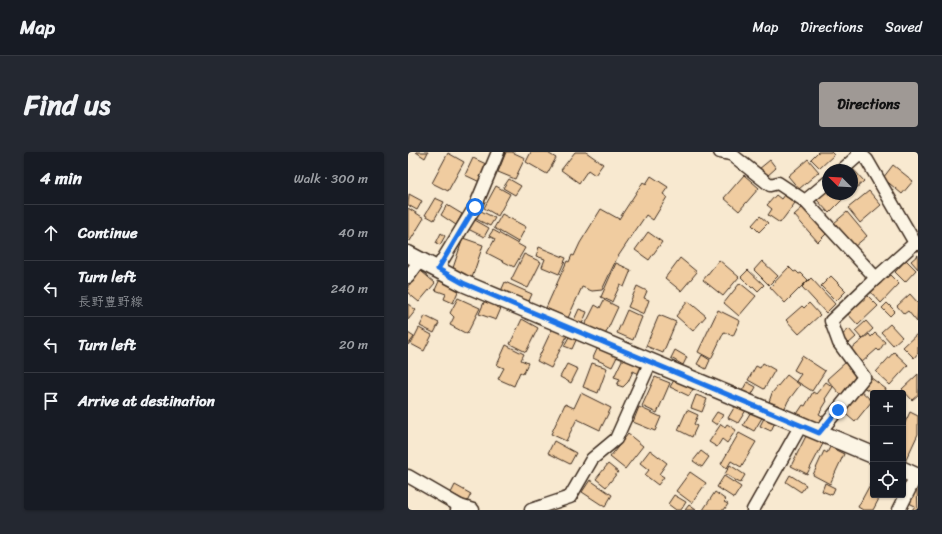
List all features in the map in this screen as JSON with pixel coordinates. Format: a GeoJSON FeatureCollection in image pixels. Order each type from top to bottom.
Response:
{"type":"FeatureCollection","features":[{"type":"Feature","properties":{"kind":"main road"},"geometry":{"type":"LineString","coordinates":[[414,257],[463,283],[870,454]]}},
{"type":"Feature","properties":{"kind":"street"},"geometry":{"type":"LineString","coordinates":[[438,269],[475,207],[498,152]]}},
{"type":"Feature","properties":{"kind":"street"},"geometry":{"type":"LineString","coordinates":[[720,152],[731,154],[770,185],[778,183],[806,201],[876,278]]}},
{"type":"Feature","properties":{"kind":"street"},"geometry":{"type":"LineString","coordinates":[[819,433],[864,377],[840,343],[831,321],[876,278],[916,243],[867,160],[859,153],[848,164]]}},
{"type":"Feature","properties":{"kind":"street"},"geometry":{"type":"LineString","coordinates":[[806,201],[822,187]]}},
{"type":"Feature","properties":{"kind":"street"},"geometry":{"type":"LineString","coordinates":[[408,278],[414,257]]}},
{"type":"Feature","properties":{"kind":"street"},"geometry":{"type":"LineString","coordinates":[[531,510],[570,497],[592,459],[616,439],[651,362]]}},
{"type":"Feature","properties":{"kind":"street"},"geometry":{"type":"LineString","coordinates":[[753,510],[801,425]]}},
{"type":"Feature","properties":{"kind":"street"},"geometry":{"type":"LineString","coordinates":[[899,510],[912,475]]}},
{"type":"Feature","properties":{"kind":"street"},"geometry":{"type":"LineString","coordinates":[[408,476],[459,508],[473,510]]}},
{"type":"Feature","properties":{"kind":"building"},"geometry":{"type":"Polygon","coordinates":[[[416,152],[428,152],[425,158],[416,152]]]}},
{"type":"Feature","properties":{"kind":"building"},"geometry":{"type":"Polygon","coordinates":[[[506,152],[512,152],[525,158],[515,179],[498,172],[506,152]]]}},
{"type":"Feature","properties":{"kind":"building"},"geometry":{"type":"Polygon","coordinates":[[[531,152],[546,152],[556,158],[547,174],[526,162],[531,152]]]}},
{"type":"Feature","properties":{"kind":"building"},"geometry":{"type":"Polygon","coordinates":[[[575,152],[586,152],[603,164],[595,175],[588,170],[579,183],[561,170],[575,152]]]}},
{"type":"Feature","properties":{"kind":"building"},"geometry":{"type":"Polygon","coordinates":[[[818,152],[831,152],[834,155],[824,164],[822,164],[820,168],[811,159],[818,152]]]}},
{"type":"Feature","properties":{"kind":"building"},"geometry":{"type":"Polygon","coordinates":[[[448,153],[464,162],[448,191],[432,183],[448,153]]]}},
{"type":"Feature","properties":{"kind":"building"},"geometry":{"type":"Polygon","coordinates":[[[473,158],[486,164],[482,183],[465,175],[473,158]]]}},
{"type":"Feature","properties":{"kind":"building"},"geometry":{"type":"Polygon","coordinates":[[[808,159],[819,172],[799,189],[788,176],[808,159]]]}},
{"type":"Feature","properties":{"kind":"building"},"geometry":{"type":"Polygon","coordinates":[[[770,160],[776,168],[766,177],[759,169],[770,160]]]}},
{"type":"Feature","properties":{"kind":"building"},"geometry":{"type":"Polygon","coordinates":[[[893,165],[913,181],[902,194],[883,178],[893,165]]]}},
{"type":"Feature","properties":{"kind":"building"},"geometry":{"type":"Polygon","coordinates":[[[858,174],[864,181],[858,186],[858,174]]]}},
{"type":"Feature","properties":{"kind":"building"},"geometry":{"type":"Polygon","coordinates":[[[744,175],[759,188],[739,211],[724,198],[744,175]]]}},
{"type":"Feature","properties":{"kind":"building"},"geometry":{"type":"Polygon","coordinates":[[[651,176],[668,187],[663,194],[667,197],[653,220],[646,215],[617,258],[602,290],[592,291],[582,287],[568,318],[546,308],[567,261],[569,262],[572,255],[574,256],[580,243],[601,209],[619,219],[643,182],[646,184],[651,176]]]}},
{"type":"Feature","properties":{"kind":"building"},"geometry":{"type":"Polygon","coordinates":[[[509,179],[521,186],[515,195],[503,188],[509,179]]]}},
{"type":"Feature","properties":{"kind":"building"},"geometry":{"type":"Polygon","coordinates":[[[496,186],[510,194],[498,216],[484,208],[496,186]]]}},
{"type":"Feature","properties":{"kind":"building"},"geometry":{"type":"Polygon","coordinates":[[[869,191],[881,205],[860,223],[848,208],[869,191]]]}},
{"type":"Feature","properties":{"kind":"building"},"geometry":{"type":"Polygon","coordinates":[[[409,194],[422,201],[417,210],[408,205],[409,194]]]}},
{"type":"Feature","properties":{"kind":"building"},"geometry":{"type":"Polygon","coordinates":[[[776,195],[781,199],[784,195],[795,203],[780,223],[768,215],[772,209],[767,205],[776,195]]]}},
{"type":"Feature","properties":{"kind":"building"},"geometry":{"type":"Polygon","coordinates":[[[822,195],[822,200],[842,200],[829,213],[817,200],[822,195]]]}},
{"type":"Feature","properties":{"kind":"building"},"geometry":{"type":"Polygon","coordinates":[[[435,198],[444,202],[434,220],[425,215],[435,198]]]}},
{"type":"Feature","properties":{"kind":"building"},"geometry":{"type":"Polygon","coordinates":[[[447,205],[462,214],[456,225],[441,215],[447,205]]]}},
{"type":"Feature","properties":{"kind":"building"},"geometry":{"type":"Polygon","coordinates":[[[803,207],[826,234],[818,242],[794,215],[803,207]]]}},
{"type":"Feature","properties":{"kind":"building"},"geometry":{"type":"Polygon","coordinates":[[[408,208],[424,218],[410,241],[408,240],[408,208]]]}},
{"type":"Feature","properties":{"kind":"building"},"geometry":{"type":"Polygon","coordinates":[[[479,210],[495,218],[490,226],[474,218],[479,210]]]}},
{"type":"Feature","properties":{"kind":"building"},"geometry":{"type":"Polygon","coordinates":[[[847,212],[867,236],[854,247],[834,223],[847,212]]]}},
{"type":"Feature","properties":{"kind":"building"},"geometry":{"type":"Polygon","coordinates":[[[502,214],[526,227],[518,242],[494,228],[502,214]]]}},
{"type":"Feature","properties":{"kind":"building"},"geometry":{"type":"Polygon","coordinates":[[[760,216],[768,223],[759,232],[752,225],[760,216]]]}},
{"type":"Feature","properties":{"kind":"building"},"geometry":{"type":"Polygon","coordinates":[[[473,219],[489,228],[484,237],[468,229],[473,219]]]}},
{"type":"Feature","properties":{"kind":"building"},"geometry":{"type":"Polygon","coordinates":[[[493,230],[525,248],[514,267],[487,253],[495,239],[489,236],[493,230]]]}},
{"type":"Feature","properties":{"kind":"building"},"geometry":{"type":"Polygon","coordinates":[[[648,232],[662,242],[649,260],[635,250],[648,232]]]}},
{"type":"Feature","properties":{"kind":"building"},"geometry":{"type":"Polygon","coordinates":[[[441,233],[445,236],[440,245],[436,243],[441,233]]]}},
{"type":"Feature","properties":{"kind":"building"},"geometry":{"type":"Polygon","coordinates":[[[463,238],[483,245],[472,278],[452,271],[463,238]]]}},
{"type":"Feature","properties":{"kind":"building"},"geometry":{"type":"Polygon","coordinates":[[[539,247],[566,258],[559,274],[542,267],[545,259],[536,256],[539,247]]]}},
{"type":"Feature","properties":{"kind":"building"},"geometry":{"type":"Polygon","coordinates":[[[524,254],[541,262],[528,288],[511,280],[524,254]]]}},
{"type":"Feature","properties":{"kind":"building"},"geometry":{"type":"Polygon","coordinates":[[[918,255],[918,269],[911,261],[918,255]]]}},
{"type":"Feature","properties":{"kind":"building"},"geometry":{"type":"Polygon","coordinates":[[[680,258],[697,272],[681,291],[665,278],[680,258]]]}},
{"type":"Feature","properties":{"kind":"building"},"geometry":{"type":"Polygon","coordinates":[[[719,260],[739,277],[723,296],[703,280],[719,260]]]}},
{"type":"Feature","properties":{"kind":"building"},"geometry":{"type":"Polygon","coordinates":[[[906,260],[916,270],[905,282],[895,272],[906,260]]]}},
{"type":"Feature","properties":{"kind":"building"},"geometry":{"type":"Polygon","coordinates":[[[762,261],[778,276],[769,285],[754,270],[762,261]]]}},
{"type":"Feature","properties":{"kind":"building"},"geometry":{"type":"Polygon","coordinates":[[[616,263],[631,270],[624,287],[620,285],[612,302],[601,297],[616,263]]]}},
{"type":"Feature","properties":{"kind":"building"},"geometry":{"type":"Polygon","coordinates":[[[789,267],[794,272],[796,271],[799,274],[801,273],[808,280],[785,303],[770,287],[789,267]]]}},
{"type":"Feature","properties":{"kind":"building"},"geometry":{"type":"Polygon","coordinates":[[[748,270],[764,285],[758,291],[753,286],[752,288],[741,277],[748,270]]]}},
{"type":"Feature","properties":{"kind":"building"},"geometry":{"type":"Polygon","coordinates":[[[421,271],[435,283],[419,302],[408,293],[408,286],[421,271]]]}},
{"type":"Feature","properties":{"kind":"building"},"geometry":{"type":"Polygon","coordinates":[[[887,272],[899,284],[881,303],[869,290],[887,272]]]}},
{"type":"Feature","properties":{"kind":"building"},"geometry":{"type":"Polygon","coordinates":[[[831,276],[846,291],[836,301],[821,286],[831,276]]]}},
{"type":"Feature","properties":{"kind":"building"},"geometry":{"type":"Polygon","coordinates":[[[811,278],[835,304],[826,313],[802,287],[811,278]]]}},
{"type":"Feature","properties":{"kind":"building"},"geometry":{"type":"Polygon","coordinates":[[[440,279],[460,287],[453,303],[444,299],[446,294],[435,290],[440,279]]]}},
{"type":"Feature","properties":{"kind":"building"},"geometry":{"type":"Polygon","coordinates":[[[505,282],[532,294],[528,303],[501,291],[505,282]]]}},
{"type":"Feature","properties":{"kind":"building"},"geometry":{"type":"Polygon","coordinates":[[[740,283],[756,296],[739,316],[724,303],[740,283]]]}},
{"type":"Feature","properties":{"kind":"building"},"geometry":{"type":"Polygon","coordinates":[[[637,286],[647,291],[644,298],[649,300],[644,314],[628,307],[637,286]]]}},
{"type":"Feature","properties":{"kind":"building"},"geometry":{"type":"Polygon","coordinates":[[[865,293],[878,306],[858,325],[846,312],[865,293]]]}},
{"type":"Feature","properties":{"kind":"building"},"geometry":{"type":"Polygon","coordinates":[[[910,294],[918,303],[917,322],[908,311],[904,314],[897,306],[910,294]]]}},
{"type":"Feature","properties":{"kind":"building"},"geometry":{"type":"Polygon","coordinates":[[[458,298],[480,308],[467,334],[450,325],[454,317],[450,313],[458,298]]]}},
{"type":"Feature","properties":{"kind":"building"},"geometry":{"type":"Polygon","coordinates":[[[485,300],[502,306],[496,320],[479,314],[485,300]]]}},
{"type":"Feature","properties":{"kind":"building"},"geometry":{"type":"Polygon","coordinates":[[[604,300],[618,307],[605,335],[585,325],[595,305],[600,308],[604,300]]]}},
{"type":"Feature","properties":{"kind":"building"},"geometry":{"type":"Polygon","coordinates":[[[688,301],[706,316],[693,331],[676,316],[688,301]]]}},
{"type":"Feature","properties":{"kind":"building"},"geometry":{"type":"Polygon","coordinates":[[[809,303],[820,315],[799,334],[786,320],[802,306],[804,308],[809,303]]]}},
{"type":"Feature","properties":{"kind":"building"},"geometry":{"type":"Polygon","coordinates":[[[887,303],[895,311],[890,316],[882,308],[887,303]]]}},
{"type":"Feature","properties":{"kind":"building"},"geometry":{"type":"Polygon","coordinates":[[[408,304],[416,310],[408,320],[408,304]]]}},
{"type":"Feature","properties":{"kind":"building"},"geometry":{"type":"Polygon","coordinates":[[[579,309],[587,312],[582,324],[574,320],[579,309]]]}},
{"type":"Feature","properties":{"kind":"building"},"geometry":{"type":"Polygon","coordinates":[[[627,310],[642,317],[633,340],[617,333],[627,310]]]}},
{"type":"Feature","properties":{"kind":"building"},"geometry":{"type":"Polygon","coordinates":[[[718,310],[740,321],[733,336],[724,332],[711,359],[698,352],[718,310]]]}},
{"type":"Feature","properties":{"kind":"building"},"geometry":{"type":"Polygon","coordinates":[[[659,315],[676,322],[663,353],[646,346],[659,315]]]}},
{"type":"Feature","properties":{"kind":"building"},"geometry":{"type":"Polygon","coordinates":[[[425,316],[439,323],[434,333],[420,326],[425,316]]]}},
{"type":"Feature","properties":{"kind":"building"},"geometry":{"type":"Polygon","coordinates":[[[522,319],[538,328],[526,352],[510,344],[522,319]]]}},
{"type":"Feature","properties":{"kind":"building"},"geometry":{"type":"Polygon","coordinates":[[[866,321],[873,329],[862,339],[855,331],[866,321]]]}},
{"type":"Feature","properties":{"kind":"building"},"geometry":{"type":"Polygon","coordinates":[[[890,324],[902,337],[893,345],[881,332],[890,324]]]}},
{"type":"Feature","properties":{"kind":"building"},"geometry":{"type":"Polygon","coordinates":[[[553,327],[568,334],[551,368],[537,361],[553,327]]]}},
{"type":"Feature","properties":{"kind":"building"},"geometry":{"type":"Polygon","coordinates":[[[419,328],[432,335],[424,351],[411,344],[419,328]]]}},
{"type":"Feature","properties":{"kind":"building"},"geometry":{"type":"Polygon","coordinates":[[[849,329],[856,337],[848,344],[841,336],[849,329]]]}},
{"type":"Feature","properties":{"kind":"building"},"geometry":{"type":"Polygon","coordinates":[[[408,333],[414,337],[408,345],[408,333]]]}},
{"type":"Feature","properties":{"kind":"building"},"geometry":{"type":"Polygon","coordinates":[[[875,333],[885,342],[879,351],[877,349],[861,363],[850,350],[869,334],[871,337],[875,333]]]}},
{"type":"Feature","properties":{"kind":"building"},"geometry":{"type":"Polygon","coordinates":[[[918,333],[918,353],[914,358],[903,347],[918,333]]]}},
{"type":"Feature","properties":{"kind":"building"},"geometry":{"type":"Polygon","coordinates":[[[570,335],[577,338],[572,349],[564,346],[570,335]]]}},
{"type":"Feature","properties":{"kind":"building"},"geometry":{"type":"Polygon","coordinates":[[[506,345],[524,354],[521,360],[528,363],[523,374],[520,372],[514,386],[498,379],[504,368],[497,365],[506,345]]]}},
{"type":"Feature","properties":{"kind":"building"},"geometry":{"type":"Polygon","coordinates":[[[598,347],[618,355],[612,367],[593,358],[598,347]]]}},
{"type":"Feature","properties":{"kind":"building"},"geometry":{"type":"Polygon","coordinates":[[[675,350],[687,357],[683,365],[671,358],[675,350]]]}},
{"type":"Feature","properties":{"kind":"building"},"geometry":{"type":"Polygon","coordinates":[[[894,352],[908,365],[890,385],[876,372],[894,352]]]}},
{"type":"Feature","properties":{"kind":"building"},"geometry":{"type":"Polygon","coordinates":[[[702,355],[710,360],[706,369],[697,364],[702,355]]]}},
{"type":"Feature","properties":{"kind":"building"},"geometry":{"type":"Polygon","coordinates":[[[624,356],[643,365],[639,374],[633,371],[628,382],[623,387],[617,385],[620,379],[614,377],[624,356]]]}},
{"type":"Feature","properties":{"kind":"building"},"geometry":{"type":"Polygon","coordinates":[[[802,356],[825,371],[812,391],[796,381],[801,374],[794,370],[802,356]]]}},
{"type":"Feature","properties":{"kind":"building"},"geometry":{"type":"Polygon","coordinates":[[[846,362],[856,374],[846,397],[839,393],[827,379],[846,362]]]}},
{"type":"Feature","properties":{"kind":"building"},"geometry":{"type":"Polygon","coordinates":[[[592,363],[607,368],[598,393],[583,387],[592,363]]]}},
{"type":"Feature","properties":{"kind":"building"},"geometry":{"type":"Polygon","coordinates":[[[763,363],[775,370],[764,389],[748,380],[756,366],[760,368],[763,363]]]}},
{"type":"Feature","properties":{"kind":"building"},"geometry":{"type":"Polygon","coordinates":[[[567,364],[578,369],[571,383],[560,377],[567,364]]]}},
{"type":"Feature","properties":{"kind":"building"},"geometry":{"type":"Polygon","coordinates":[[[918,374],[918,395],[912,400],[906,393],[906,390],[902,389],[918,374]]]}},
{"type":"Feature","properties":{"kind":"building"},"geometry":{"type":"Polygon","coordinates":[[[787,375],[800,385],[788,401],[785,408],[769,402],[772,393],[787,375]]]}},
{"type":"Feature","properties":{"kind":"building"},"geometry":{"type":"Polygon","coordinates":[[[655,377],[670,383],[657,413],[642,406],[655,377]]]}},
{"type":"Feature","properties":{"kind":"building"},"geometry":{"type":"Polygon","coordinates":[[[870,377],[886,389],[870,391],[863,387],[870,377]]]}},
{"type":"Feature","properties":{"kind":"building"},"geometry":{"type":"Polygon","coordinates":[[[674,380],[693,389],[689,396],[670,387],[674,380]]]}},
{"type":"Feature","properties":{"kind":"building"},"geometry":{"type":"Polygon","coordinates":[[[747,382],[756,387],[751,396],[742,391],[747,382]]]}},
{"type":"Feature","properties":{"kind":"building"},"geometry":{"type":"Polygon","coordinates":[[[826,382],[833,387],[825,399],[827,401],[819,414],[824,417],[819,425],[813,424],[797,414],[803,405],[805,406],[813,392],[816,394],[826,382]]]}},
{"type":"Feature","properties":{"kind":"building"},"geometry":{"type":"Polygon","coordinates":[[[859,389],[870,399],[870,403],[855,422],[841,410],[859,389]]]}},
{"type":"Feature","properties":{"kind":"building"},"geometry":{"type":"Polygon","coordinates":[[[581,393],[611,408],[600,430],[577,419],[566,441],[551,434],[565,404],[574,408],[581,393]]]}},
{"type":"Feature","properties":{"kind":"building"},"geometry":{"type":"Polygon","coordinates":[[[696,395],[707,399],[702,412],[691,408],[696,395]]]}},
{"type":"Feature","properties":{"kind":"building"},"geometry":{"type":"Polygon","coordinates":[[[738,401],[748,407],[738,423],[728,418],[738,401]]]}},
{"type":"Feature","properties":{"kind":"building"},"geometry":{"type":"Polygon","coordinates":[[[639,407],[661,417],[655,431],[633,422],[639,407]]]}},
{"type":"Feature","properties":{"kind":"building"},"geometry":{"type":"Polygon","coordinates":[[[687,410],[698,415],[694,424],[697,426],[692,437],[678,430],[687,410]]]}},
{"type":"Feature","properties":{"kind":"building"},"geometry":{"type":"Polygon","coordinates":[[[752,410],[763,416],[754,431],[743,425],[752,410]]]}},
{"type":"Feature","properties":{"kind":"building"},"geometry":{"type":"Polygon","coordinates":[[[717,412],[723,415],[717,425],[711,421],[717,412]]]}},
{"type":"Feature","properties":{"kind":"building"},"geometry":{"type":"Polygon","coordinates":[[[910,412],[918,416],[918,434],[906,460],[906,426],[906,421],[910,412]]]}},
{"type":"Feature","properties":{"kind":"building"},"geometry":{"type":"Polygon","coordinates":[[[765,416],[775,422],[771,431],[760,426],[765,416]]]}},
{"type":"Feature","properties":{"kind":"building"},"geometry":{"type":"Polygon","coordinates":[[[721,424],[725,427],[727,424],[736,430],[727,443],[722,439],[717,447],[709,442],[721,424]]]}},
{"type":"Feature","properties":{"kind":"building"},"geometry":{"type":"Polygon","coordinates":[[[809,430],[826,438],[807,474],[791,466],[809,430]]]}},
{"type":"Feature","properties":{"kind":"building"},"geometry":{"type":"Polygon","coordinates":[[[739,433],[756,442],[741,467],[731,461],[727,468],[721,464],[739,433]]]}},
{"type":"Feature","properties":{"kind":"building"},"geometry":{"type":"Polygon","coordinates":[[[628,434],[643,446],[625,469],[610,457],[628,434]]]}},
{"type":"Feature","properties":{"kind":"building"},"geometry":{"type":"Polygon","coordinates":[[[554,441],[576,453],[570,464],[548,453],[554,441]]]}},
{"type":"Feature","properties":{"kind":"building"},"geometry":{"type":"Polygon","coordinates":[[[830,447],[844,454],[830,484],[813,475],[824,451],[827,453],[830,447]]]}},
{"type":"Feature","properties":{"kind":"building"},"geometry":{"type":"Polygon","coordinates":[[[650,450],[667,463],[659,474],[664,477],[658,485],[645,475],[649,470],[640,463],[650,450]]]}},
{"type":"Feature","properties":{"kind":"building"},"geometry":{"type":"Polygon","coordinates":[[[701,451],[709,457],[702,467],[693,461],[701,451]]]}},
{"type":"Feature","properties":{"kind":"building"},"geometry":{"type":"Polygon","coordinates":[[[608,464],[618,472],[606,487],[596,479],[608,464]]]}},
{"type":"Feature","properties":{"kind":"building"},"geometry":{"type":"Polygon","coordinates":[[[730,465],[745,475],[740,483],[725,474],[730,465]]]}},
{"type":"Feature","properties":{"kind":"building"},"geometry":{"type":"Polygon","coordinates":[[[690,472],[706,483],[692,503],[676,491],[690,472]]]}},
{"type":"Feature","properties":{"kind":"building"},"geometry":{"type":"Polygon","coordinates":[[[790,475],[806,485],[801,492],[786,482],[790,475]]]}},
{"type":"Feature","properties":{"kind":"building"},"geometry":{"type":"Polygon","coordinates":[[[724,476],[741,487],[734,498],[717,487],[724,476]]]}},
{"type":"Feature","properties":{"kind":"building"},"geometry":{"type":"Polygon","coordinates":[[[590,480],[612,495],[605,507],[582,492],[590,480]]]}},
{"type":"Feature","properties":{"kind":"building"},"geometry":{"type":"Polygon","coordinates":[[[825,483],[835,488],[832,495],[822,491],[825,483]]]}},
{"type":"Feature","properties":{"kind":"building"},"geometry":{"type":"Polygon","coordinates":[[[455,485],[471,494],[467,502],[451,493],[455,485]]]}},
{"type":"Feature","properties":{"kind":"building"},"geometry":{"type":"Polygon","coordinates":[[[870,485],[870,498],[879,498],[873,510],[863,510],[858,507],[870,485]]]}},
{"type":"Feature","properties":{"kind":"building"},"geometry":{"type":"Polygon","coordinates":[[[917,487],[918,510],[912,510],[915,506],[909,503],[917,487]]]}},
{"type":"Feature","properties":{"kind":"building"},"geometry":{"type":"Polygon","coordinates":[[[715,492],[726,500],[724,502],[728,504],[724,510],[703,510],[715,492]]]}},
{"type":"Feature","properties":{"kind":"building"},"geometry":{"type":"Polygon","coordinates":[[[674,495],[686,502],[681,510],[676,510],[668,504],[674,495]]]}},
{"type":"Feature","properties":{"kind":"building"},"geometry":{"type":"Polygon","coordinates":[[[689,505],[696,510],[685,510],[689,505]]]}},
{"type":"Feature","properties":{"kind":"route"},"geometry":{"type":"LineString","coordinates":[[475,207],[438,269],[463,283],[819,433],[838,410]]}}]}
